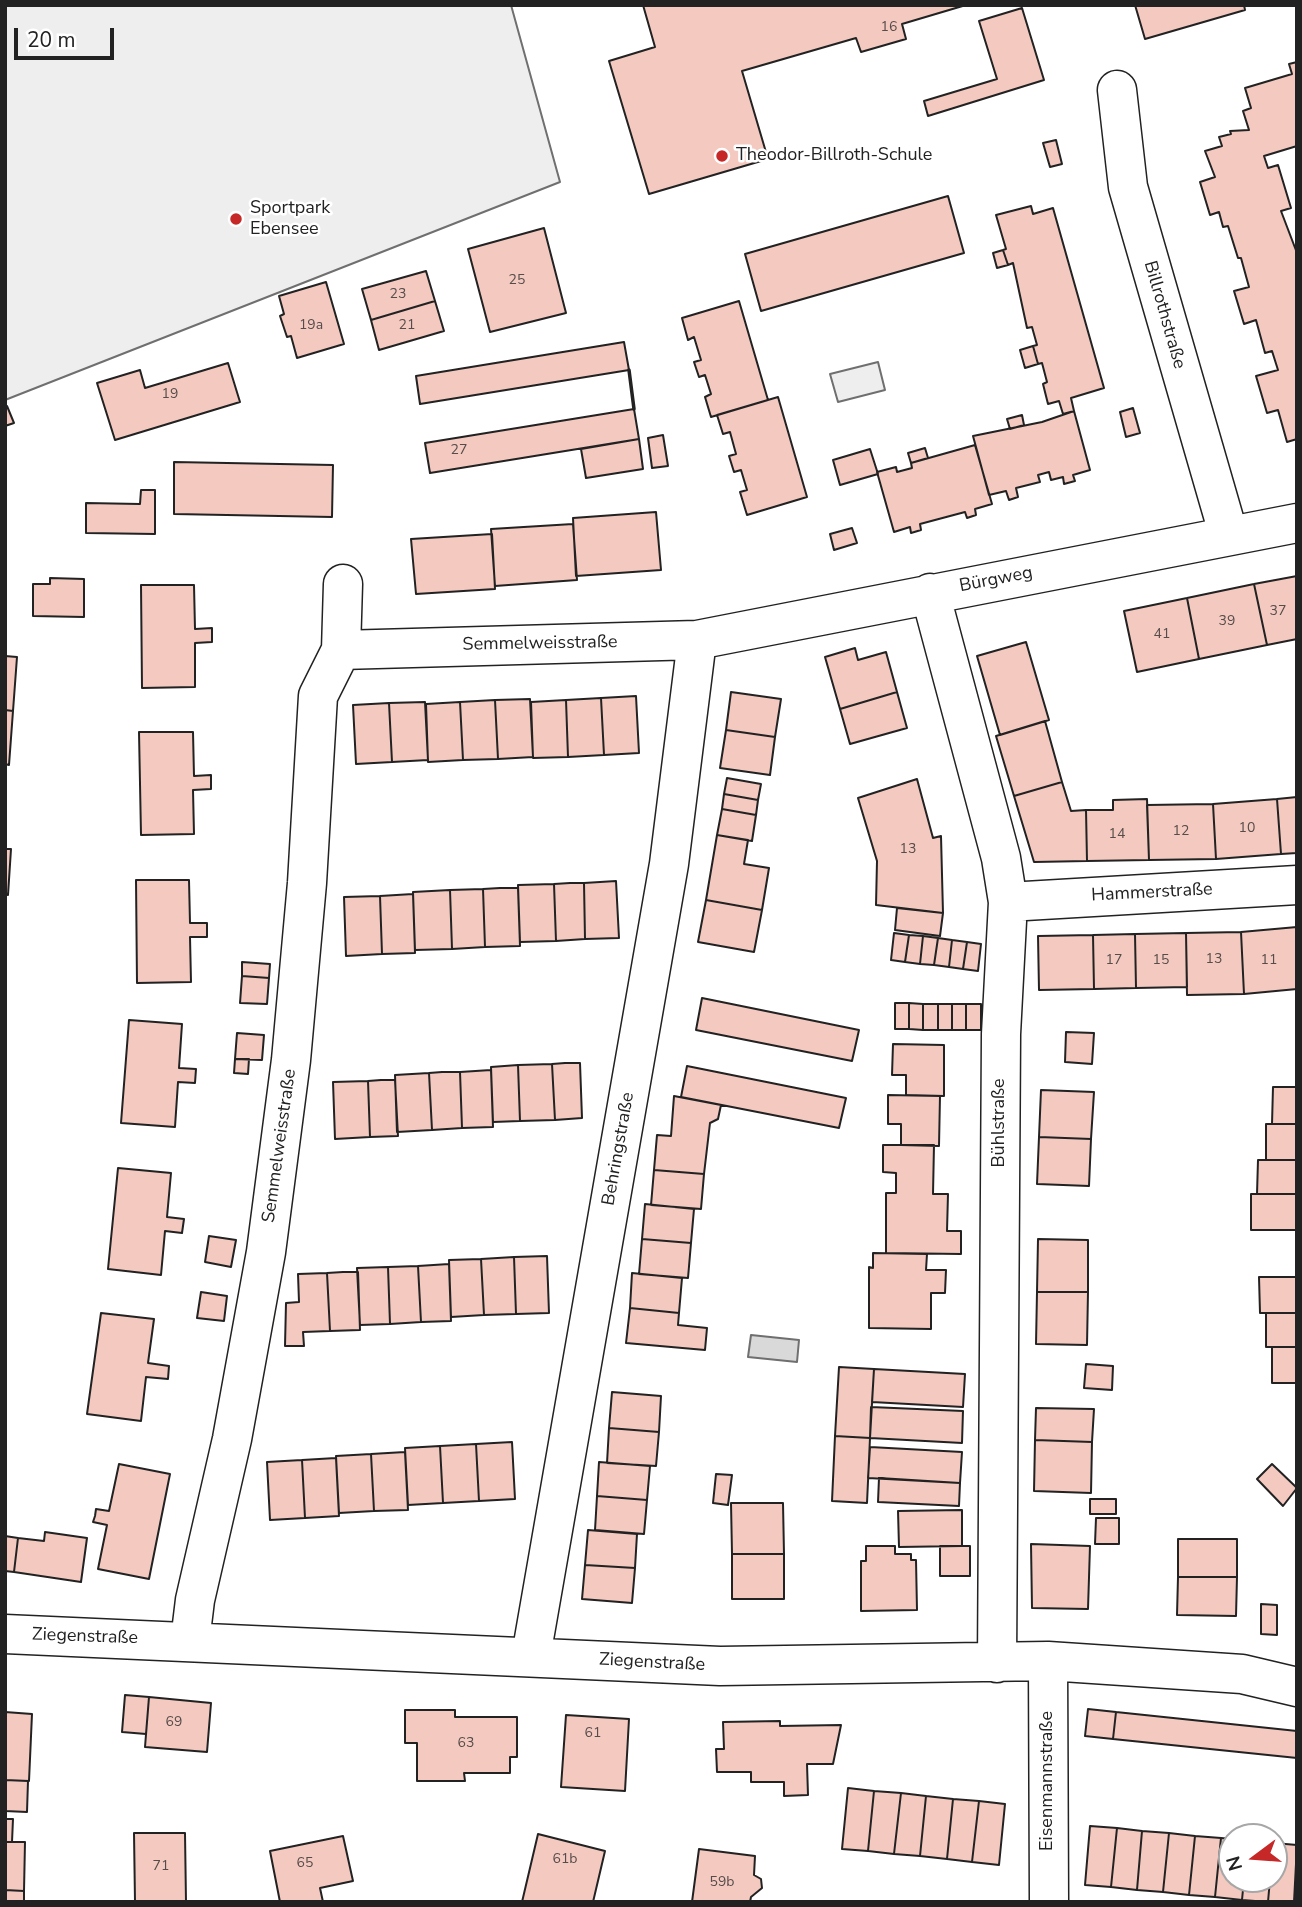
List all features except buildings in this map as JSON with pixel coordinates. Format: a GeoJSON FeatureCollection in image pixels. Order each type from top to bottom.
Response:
{"type":"FeatureCollection","features":[{"type":"Feature","properties":{"kind":"street","name":"Billrothstraße"},"geometry":{"type":"LineString","coordinates":[[1117,90],[1128,187],[1229,536]]}},
{"type":"Feature","properties":{"kind":"street","name":"Bürgweg"},"geometry":{"type":"LineString","coordinates":[[696,640],[1297,523]]}},
{"type":"Feature","properties":{"kind":"street","name":"Semmelweisstraße"},"geometry":{"type":"LineString","coordinates":[[190,1641],[195,1600],[232,1439],[266,1252],[291,1060],[307,883],[318,696],[341,649],[343,584]]}},
{"type":"Feature","properties":{"kind":"street","name":"Bühlstraße"},"geometry":{"type":"LineString","coordinates":[[930,593],[1000,858],[1008,902],[1001,1034],[997,1663]]}},
{"type":"Feature","properties":{"kind":"street","name":"Semmelweisstraße"},"geometry":{"type":"LineString","coordinates":[[341,649],[696,640]]}},
{"type":"Feature","properties":{"kind":"street","name":"Behringstraße"},"geometry":{"type":"LineString","coordinates":[[531,1656],[669,864],[696,640]]}},
{"type":"Feature","properties":{"kind":"street","name":"Hammerstraße"},"geometry":{"type":"LineString","coordinates":[[1008,902],[1297,885]]}},
{"type":"Feature","properties":{"kind":"street","name":"Ziegenstraße"},"geometry":{"type":"LineString","coordinates":[[5,1634],[720,1666],[1048,1661],[1242,1674],[1297,1687]]}},
{"type":"Feature","properties":{"kind":"street","name":"Eisenmannstraße"},"geometry":{"type":"LineString","coordinates":[[1048,1661],[1049,1902]]}},
{"type":"Feature","properties":{"kind":"shaded area","name":"Sportpark Ebensee"},"geometry":{"type":"Polygon","coordinates":[[[5,5],[511,5],[560,182],[5,400],[5,5]]]}},
{"type":"Feature","properties":{"kind":"shaded area"},"geometry":{"type":"Polygon","coordinates":[[[878,362],[885,390],[838,402],[830,374],[878,362]]]}},
{"type":"Feature","properties":{"kind":"shaded area"},"geometry":{"type":"Polygon","coordinates":[[[751,1335],[799,1340],[797,1362],[748,1357],[751,1335]]]}},
{"type":"Feature","properties":{"kind":"wall"},"geometry":{"type":"LineString","coordinates":[[629,370],[634,409]]}},
{"type":"Feature","properties":{"kind":"place","name":"Theodor-Billroth-Schule"},"geometry":{"type":"Point","coordinates":[722,156]}},
{"type":"Feature","properties":{"kind":"place","name":"Sportpark Ebensee"},"geometry":{"type":"Point","coordinates":[236,219]}}]}
